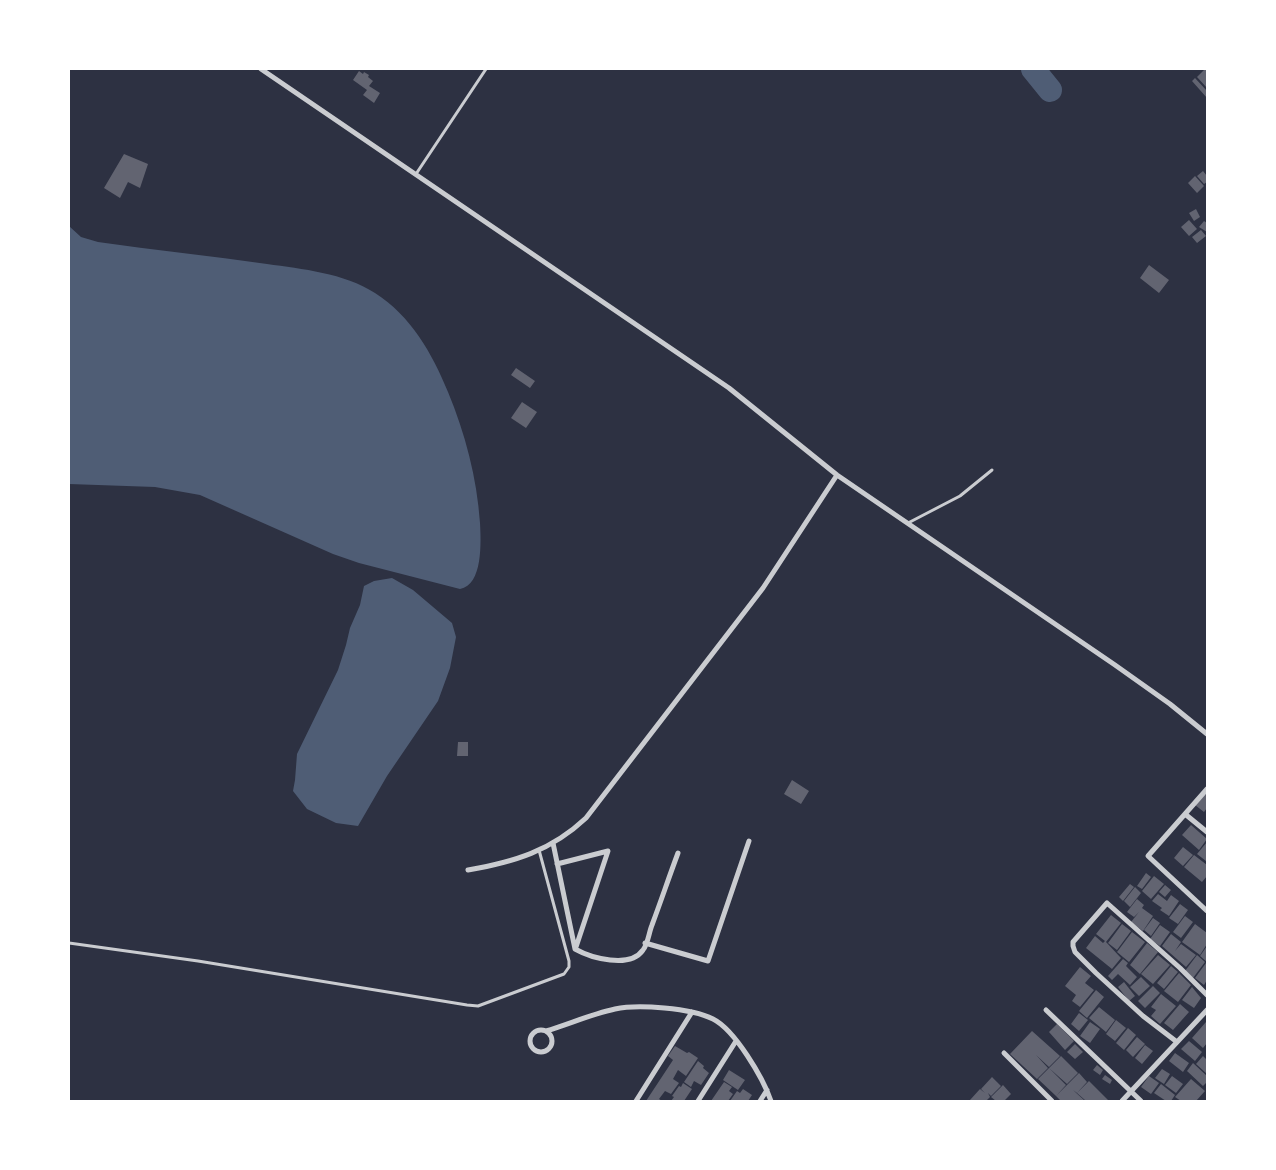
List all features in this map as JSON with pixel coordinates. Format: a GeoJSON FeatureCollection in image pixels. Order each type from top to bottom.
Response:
{"type":"FeatureCollection","features":[{"type":"Feature","properties":{"kind":"street"},"geometry":{"type":"LineString","coordinates":[[261,69],[729,388],[837,475],[1154,693],[1207,734]]}},
{"type":"Feature","properties":{"kind":"street"},"geometry":{"type":"LineString","coordinates":[[468,870],[503,863],[540,850],[572,832],[586,818],[763,588],[837,475]]}},
{"type":"Feature","properties":{"kind":"street"},"geometry":{"type":"LineString","coordinates":[[1207,789],[1148,856],[1207,911]]}},
{"type":"Feature","properties":{"kind":"street"},"geometry":{"type":"LineString","coordinates":[[1185,814],[1207,832]]}},
{"type":"Feature","properties":{"kind":"street"},"geometry":{"type":"LineString","coordinates":[[645,944],[708,961],[748,841]]}},
{"type":"Feature","properties":{"kind":"street"},"geometry":{"type":"LineString","coordinates":[[552,843],[575,949]]}},
{"type":"Feature","properties":{"kind":"street"},"geometry":{"type":"LineString","coordinates":[[557,864],[608,851],[575,949]]}},
{"type":"Feature","properties":{"kind":"street"},"geometry":{"type":"LineString","coordinates":[[575,949],[599,958],[627,960],[643,951],[678,853]]}},
{"type":"Feature","properties":{"kind":"street"},"geometry":{"type":"LineString","coordinates":[[1177,1042],[1096,973],[1075,952],[1072,946],[1073,942],[1107,903],[1180,968],[1207,995]]}},
{"type":"Feature","properties":{"kind":"street"},"geometry":{"type":"LineString","coordinates":[[546,1032],[552,1041],[550,1048],[543,1052],[536,1052],[529,1043],[531,1036],[536,1031],[543,1030],[546,1032],[616,1009],[656,1008],[692,1012],[712,1018],[736,1041],[751,1061],[768,1090],[771,1101]]}},
{"type":"Feature","properties":{"kind":"street"},"geometry":{"type":"LineString","coordinates":[[1046,1010],[1141,1101]]}},
{"type":"Feature","properties":{"kind":"street"},"geometry":{"type":"LineString","coordinates":[[1122,1101],[1207,1010]]}},
{"type":"Feature","properties":{"kind":"street"},"geometry":{"type":"LineString","coordinates":[[636,1101],[692,1012]]}},
{"type":"Feature","properties":{"kind":"street"},"geometry":{"type":"LineString","coordinates":[[698,1101],[736,1041]]}},
{"type":"Feature","properties":{"kind":"street"},"geometry":{"type":"LineString","coordinates":[[1004,1054],[1052,1101]]}},
{"type":"Feature","properties":{"kind":"street"},"geometry":{"type":"LineString","coordinates":[[760,1101],[768,1090]]}},
{"type":"Feature","properties":{"kind":"street"},"geometry":{"type":"LineString","coordinates":[[1041,1101],[1046,1096]]}},
{"type":"Feature","properties":{"kind":"lane"},"geometry":{"type":"LineString","coordinates":[[416,174],[486,69]]}},
{"type":"Feature","properties":{"kind":"lane"},"geometry":{"type":"LineString","coordinates":[[908,523],[960,496],[992,470]]}},
{"type":"Feature","properties":{"kind":"lane"},"geometry":{"type":"LineString","coordinates":[[69,943],[198,961],[380,992],[478,1006],[564,974],[569,967],[540,850]]}},
{"type":"Feature","properties":{"kind":"water"},"geometry":{"type":"Polygon","coordinates":[[[69,226],[81,237],[98,242],[246,261],[336,276],[363,286],[388,302],[410,324],[435,363],[448,392],[465,440],[476,489],[481,541],[477,571],[468,586],[460,589],[359,563],[333,554],[200,495],[155,487],[69,484],[69,226]]]}},
{"type":"Feature","properties":{"kind":"water"},"geometry":{"type":"Polygon","coordinates":[[[392,578],[413,590],[452,623],[456,637],[450,668],[438,701],[387,776],[358,826],[336,823],[307,809],[293,791],[297,754],[338,670],[350,628],[360,605],[364,586],[374,581],[392,578]]]}},
{"type":"Feature","properties":{"kind":"building"},"geometry":{"type":"Polygon","coordinates":[[[1207,69],[1207,88],[1197,77],[1207,69]]]}},
{"type":"Feature","properties":{"kind":"building"},"geometry":{"type":"Polygon","coordinates":[[[359,71],[369,75],[368,77],[373,81],[369,86],[380,93],[374,103],[363,95],[367,90],[353,80],[359,71]]]}},
{"type":"Feature","properties":{"kind":"building"},"geometry":{"type":"Polygon","coordinates":[[[1195,78],[1207,91],[1207,98],[1192,81],[1195,78]]]}},
{"type":"Feature","properties":{"kind":"building"},"geometry":{"type":"Polygon","coordinates":[[[124,154],[148,164],[140,188],[128,182],[120,198],[104,188],[124,154]]]}},
{"type":"Feature","properties":{"kind":"building"},"geometry":{"type":"Polygon","coordinates":[[[1203,171],[1207,176],[1207,182],[1204,184],[1197,176],[1203,171]]]}},
{"type":"Feature","properties":{"kind":"building"},"geometry":{"type":"Polygon","coordinates":[[[1195,176],[1204,186],[1197,193],[1188,183],[1195,176]]]}},
{"type":"Feature","properties":{"kind":"building"},"geometry":{"type":"Polygon","coordinates":[[[1196,209],[1200,217],[1194,221],[1189,213],[1196,209]]]}},
{"type":"Feature","properties":{"kind":"building"},"geometry":{"type":"Polygon","coordinates":[[[1189,220],[1197,229],[1189,236],[1181,227],[1189,220]]]}},
{"type":"Feature","properties":{"kind":"building"},"geometry":{"type":"Polygon","coordinates":[[[1204,221],[1207,223],[1207,232],[1199,227],[1204,221]]]}},
{"type":"Feature","properties":{"kind":"building"},"geometry":{"type":"Polygon","coordinates":[[[1201,230],[1206,236],[1197,243],[1192,237],[1201,230]]]}},
{"type":"Feature","properties":{"kind":"building"},"geometry":{"type":"Polygon","coordinates":[[[1149,265],[1169,280],[1159,293],[1140,278],[1149,265]]]}},
{"type":"Feature","properties":{"kind":"building"},"geometry":{"type":"Polygon","coordinates":[[[516,368],[535,381],[530,388],[511,375],[516,368]]]}},
{"type":"Feature","properties":{"kind":"building"},"geometry":{"type":"Polygon","coordinates":[[[522,402],[537,412],[526,428],[511,418],[522,402]]]}},
{"type":"Feature","properties":{"kind":"building"},"geometry":{"type":"Polygon","coordinates":[[[458,742],[468,742],[468,756],[457,756],[458,742]]]}},
{"type":"Feature","properties":{"kind":"building"},"geometry":{"type":"Polygon","coordinates":[[[792,780],[809,791],[801,804],[784,794],[792,780]]]}},
{"type":"Feature","properties":{"kind":"building"},"geometry":{"type":"Polygon","coordinates":[[[1204,793],[1207,796],[1207,808],[1204,812],[1195,805],[1204,793]]]}},
{"type":"Feature","properties":{"kind":"building"},"geometry":{"type":"Polygon","coordinates":[[[1191,825],[1207,839],[1199,850],[1182,835],[1191,825]]]}},
{"type":"Feature","properties":{"kind":"building"},"geometry":{"type":"Polygon","coordinates":[[[1207,842],[1207,860],[1206,861],[1197,854],[1207,842]]]}},
{"type":"Feature","properties":{"kind":"building"},"geometry":{"type":"Polygon","coordinates":[[[1183,847],[1193,855],[1183,866],[1174,858],[1183,847]]]}},
{"type":"Feature","properties":{"kind":"building"},"geometry":{"type":"Polygon","coordinates":[[[1194,855],[1207,865],[1207,876],[1202,882],[1184,867],[1194,855]]]}},
{"type":"Feature","properties":{"kind":"building"},"geometry":{"type":"Polygon","coordinates":[[[1146,873],[1151,877],[1142,889],[1137,886],[1146,873]]]}},
{"type":"Feature","properties":{"kind":"building"},"geometry":{"type":"Polygon","coordinates":[[[1154,876],[1164,884],[1151,899],[1142,891],[1154,876]]]}},
{"type":"Feature","properties":{"kind":"building"},"geometry":{"type":"Polygon","coordinates":[[[1130,884],[1134,887],[1123,901],[1119,897],[1130,884]]]}},
{"type":"Feature","properties":{"kind":"building"},"geometry":{"type":"Polygon","coordinates":[[[1165,885],[1171,890],[1165,897],[1159,892],[1165,885]]]}},
{"type":"Feature","properties":{"kind":"building"},"geometry":{"type":"Polygon","coordinates":[[[1135,887],[1141,893],[1130,907],[1124,901],[1135,887]]]}},
{"type":"Feature","properties":{"kind":"building"},"geometry":{"type":"Polygon","coordinates":[[[1158,894],[1167,901],[1171,895],[1179,901],[1169,916],[1152,901],[1158,894]]]}},
{"type":"Feature","properties":{"kind":"building"},"geometry":{"type":"Polygon","coordinates":[[[1137,899],[1144,905],[1142,908],[1153,916],[1143,931],[1131,922],[1139,912],[1134,917],[1127,912],[1137,899]]]}},
{"type":"Feature","properties":{"kind":"building"},"geometry":{"type":"Polygon","coordinates":[[[1180,904],[1188,910],[1178,924],[1169,918],[1180,904]]]}},
{"type":"Feature","properties":{"kind":"building"},"geometry":{"type":"Polygon","coordinates":[[[1111,915],[1121,923],[1106,942],[1121,958],[1112,969],[1086,948],[1095,936],[1103,943],[1105,941],[1096,934],[1111,915]]]}},
{"type":"Feature","properties":{"kind":"building"},"geometry":{"type":"Polygon","coordinates":[[[1185,916],[1193,922],[1181,938],[1173,932],[1185,916]]]}},
{"type":"Feature","properties":{"kind":"building"},"geometry":{"type":"Polygon","coordinates":[[[1153,918],[1160,923],[1151,936],[1144,930],[1153,918]]]}},
{"type":"Feature","properties":{"kind":"building"},"geometry":{"type":"Polygon","coordinates":[[[1122,924],[1131,931],[1117,950],[1108,943],[1122,924]]]}},
{"type":"Feature","properties":{"kind":"building"},"geometry":{"type":"Polygon","coordinates":[[[1195,924],[1207,933],[1207,944],[1200,955],[1182,942],[1195,924]]]}},
{"type":"Feature","properties":{"kind":"building"},"geometry":{"type":"Polygon","coordinates":[[[1160,925],[1170,932],[1160,946],[1150,939],[1160,925]]]}},
{"type":"Feature","properties":{"kind":"building"},"geometry":{"type":"Polygon","coordinates":[[[1132,932],[1145,942],[1129,962],[1117,952],[1132,932]]]}},
{"type":"Feature","properties":{"kind":"building"},"geometry":{"type":"Polygon","coordinates":[[[1171,934],[1181,942],[1175,951],[1181,944],[1196,955],[1186,967],[1162,946],[1171,934]]]}},
{"type":"Feature","properties":{"kind":"building"},"geometry":{"type":"Polygon","coordinates":[[[1147,943],[1158,952],[1140,974],[1130,965],[1147,943]]]}},
{"type":"Feature","properties":{"kind":"building"},"geometry":{"type":"Polygon","coordinates":[[[1207,946],[1207,962],[1200,956],[1207,946]]]}},
{"type":"Feature","properties":{"kind":"building"},"geometry":{"type":"Polygon","coordinates":[[[1158,955],[1170,965],[1153,984],[1141,974],[1158,955]]]}},
{"type":"Feature","properties":{"kind":"building"},"geometry":{"type":"Polygon","coordinates":[[[1197,955],[1205,962],[1193,978],[1185,971],[1197,955]]]}},
{"type":"Feature","properties":{"kind":"building"},"geometry":{"type":"Polygon","coordinates":[[[1123,959],[1128,963],[1126,966],[1137,977],[1130,985],[1118,974],[1112,980],[1108,976],[1123,959]]]}},
{"type":"Feature","properties":{"kind":"building"},"geometry":{"type":"Polygon","coordinates":[[[1206,963],[1207,980],[1204,985],[1195,978],[1206,963]]]}},
{"type":"Feature","properties":{"kind":"building"},"geometry":{"type":"Polygon","coordinates":[[[1171,966],[1178,972],[1164,989],[1157,983],[1171,966]]]}},
{"type":"Feature","properties":{"kind":"building"},"geometry":{"type":"Polygon","coordinates":[[[1080,967],[1091,976],[1085,983],[1094,990],[1080,1007],[1072,1001],[1076,995],[1065,986],[1080,967]]]}},
{"type":"Feature","properties":{"kind":"building"},"geometry":{"type":"Polygon","coordinates":[[[1179,973],[1191,985],[1178,1002],[1164,991],[1179,973]]]}},
{"type":"Feature","properties":{"kind":"building"},"geometry":{"type":"Polygon","coordinates":[[[1141,977],[1150,986],[1139,996],[1130,987],[1141,977]]]}},
{"type":"Feature","properties":{"kind":"building"},"geometry":{"type":"Polygon","coordinates":[[[1124,982],[1135,996],[1129,1001],[1118,987],[1124,982]]]}},
{"type":"Feature","properties":{"kind":"building"},"geometry":{"type":"Polygon","coordinates":[[[1153,986],[1160,993],[1145,1008],[1138,1001],[1153,986]]]}},
{"type":"Feature","properties":{"kind":"building"},"geometry":{"type":"Polygon","coordinates":[[[1192,987],[1201,998],[1194,1008],[1182,1000],[1192,987]]]}},
{"type":"Feature","properties":{"kind":"building"},"geometry":{"type":"Polygon","coordinates":[[[1096,990],[1104,997],[1087,1018],[1079,1011],[1096,990]]]}},
{"type":"Feature","properties":{"kind":"building"},"geometry":{"type":"Polygon","coordinates":[[[1161,994],[1176,1006],[1160,1024],[1151,1016],[1156,1010],[1151,1007],[1161,994]]]}},
{"type":"Feature","properties":{"kind":"building"},"geometry":{"type":"Polygon","coordinates":[[[1180,1004],[1189,1012],[1173,1030],[1164,1023],[1180,1004]]]}},
{"type":"Feature","properties":{"kind":"building"},"geometry":{"type":"Polygon","coordinates":[[[1099,1007],[1115,1020],[1106,1032],[1089,1018],[1099,1007]]]}},
{"type":"Feature","properties":{"kind":"building"},"geometry":{"type":"Polygon","coordinates":[[[1079,1013],[1088,1020],[1079,1031],[1071,1024],[1079,1013]]]}},
{"type":"Feature","properties":{"kind":"building"},"geometry":{"type":"Polygon","coordinates":[[[1116,1020],[1126,1028],[1115,1041],[1106,1034],[1116,1020]]]}},
{"type":"Feature","properties":{"kind":"building"},"geometry":{"type":"Polygon","coordinates":[[[1090,1022],[1100,1029],[1090,1043],[1080,1036],[1090,1022]]]}},
{"type":"Feature","properties":{"kind":"building"},"geometry":{"type":"Polygon","coordinates":[[[1206,1022],[1207,1043],[1203,1048],[1192,1038],[1206,1022]]]}},
{"type":"Feature","properties":{"kind":"building"},"geometry":{"type":"Polygon","coordinates":[[[1057,1024],[1074,1041],[1065,1050],[1049,1032],[1057,1024]]]}},
{"type":"Feature","properties":{"kind":"building"},"geometry":{"type":"Polygon","coordinates":[[[1128,1028],[1136,1035],[1124,1050],[1116,1043],[1128,1028]]]}},
{"type":"Feature","properties":{"kind":"building"},"geometry":{"type":"Polygon","coordinates":[[[1032,1031],[1060,1056],[1049,1067],[1036,1055],[1048,1068],[1037,1079],[1010,1054],[1032,1031]]]}},
{"type":"Feature","properties":{"kind":"building"},"geometry":{"type":"Polygon","coordinates":[[[1137,1037],[1145,1044],[1133,1057],[1126,1050],[1137,1037]]]}},
{"type":"Feature","properties":{"kind":"building"},"geometry":{"type":"Polygon","coordinates":[[[1189,1041],[1202,1052],[1195,1061],[1181,1049],[1189,1041]]]}},
{"type":"Feature","properties":{"kind":"building"},"geometry":{"type":"Polygon","coordinates":[[[1075,1044],[1083,1052],[1075,1059],[1067,1052],[1075,1044]]]}},
{"type":"Feature","properties":{"kind":"building"},"geometry":{"type":"Polygon","coordinates":[[[1145,1045],[1153,1051],[1142,1064],[1135,1058],[1145,1045]]]}},
{"type":"Feature","properties":{"kind":"building"},"geometry":{"type":"Polygon","coordinates":[[[675,1046],[698,1058],[686,1076],[678,1070],[673,1079],[679,1083],[671,1094],[665,1091],[659,1099],[662,1101],[646,1101],[673,1060],[668,1056],[675,1046]]]}},
{"type":"Feature","properties":{"kind":"building"},"geometry":{"type":"Polygon","coordinates":[[[1175,1053],[1189,1063],[1183,1072],[1169,1061],[1175,1053]]]}},
{"type":"Feature","properties":{"kind":"building"},"geometry":{"type":"Polygon","coordinates":[[[1061,1056],[1078,1073],[1067,1084],[1049,1068],[1061,1056]]]}},
{"type":"Feature","properties":{"kind":"building"},"geometry":{"type":"Polygon","coordinates":[[[1203,1056],[1207,1060],[1207,1074],[1196,1064],[1203,1056]]]}},
{"type":"Feature","properties":{"kind":"building"},"geometry":{"type":"Polygon","coordinates":[[[698,1061],[709,1073],[701,1085],[694,1081],[691,1087],[684,1082],[698,1061]]]}},
{"type":"Feature","properties":{"kind":"building"},"geometry":{"type":"Polygon","coordinates":[[[1193,1063],[1207,1076],[1207,1082],[1203,1086],[1187,1071],[1193,1063]]]}},
{"type":"Feature","properties":{"kind":"building"},"geometry":{"type":"Polygon","coordinates":[[[1097,1065],[1103,1070],[1100,1075],[1093,1070],[1097,1065]]]}},
{"type":"Feature","properties":{"kind":"building"},"geometry":{"type":"Polygon","coordinates":[[[1049,1068],[1066,1085],[1056,1096],[1038,1079],[1049,1068]]]}},
{"type":"Feature","properties":{"kind":"building"},"geometry":{"type":"Polygon","coordinates":[[[1162,1069],[1170,1074],[1164,1084],[1155,1078],[1162,1069]]]}},
{"type":"Feature","properties":{"kind":"building"},"geometry":{"type":"Polygon","coordinates":[[[729,1070],[745,1080],[738,1090],[723,1080],[729,1070]]]}},
{"type":"Feature","properties":{"kind":"building"},"geometry":{"type":"Polygon","coordinates":[[[1079,1073],[1087,1082],[1077,1093],[1073,1090],[1085,1101],[1061,1101],[1056,1096],[1079,1073]]]}},
{"type":"Feature","properties":{"kind":"building"},"geometry":{"type":"Polygon","coordinates":[[[1105,1075],[1112,1080],[1110,1084],[1102,1079],[1105,1075]]]}},
{"type":"Feature","properties":{"kind":"building"},"geometry":{"type":"Polygon","coordinates":[[[1149,1076],[1159,1083],[1151,1094],[1141,1087],[1149,1076]]]}},
{"type":"Feature","properties":{"kind":"building"},"geometry":{"type":"Polygon","coordinates":[[[1172,1076],[1183,1084],[1176,1093],[1165,1085],[1172,1076]]]}},
{"type":"Feature","properties":{"kind":"building"},"geometry":{"type":"Polygon","coordinates":[[[992,1077],[1001,1086],[991,1096],[988,1093],[990,1097],[986,1101],[971,1101],[980,1089],[985,1093],[981,1089],[992,1077]]]}},
{"type":"Feature","properties":{"kind":"building"},"geometry":{"type":"Polygon","coordinates":[[[1191,1079],[1205,1091],[1196,1101],[1181,1101],[1175,1097],[1191,1079]]]}},
{"type":"Feature","properties":{"kind":"building"},"geometry":{"type":"Polygon","coordinates":[[[1089,1081],[1109,1101],[1086,1101],[1077,1093],[1089,1081]]]}},
{"type":"Feature","properties":{"kind":"building"},"geometry":{"type":"Polygon","coordinates":[[[724,1082],[732,1087],[729,1091],[733,1094],[728,1101],[711,1101],[724,1082]]]}},
{"type":"Feature","properties":{"kind":"building"},"geometry":{"type":"Polygon","coordinates":[[[683,1083],[692,1089],[684,1101],[671,1101],[674,1097],[672,1096],[683,1083]]]}},
{"type":"Feature","properties":{"kind":"building"},"geometry":{"type":"Polygon","coordinates":[[[1161,1084],[1175,1095],[1171,1101],[1166,1101],[1154,1093],[1161,1084]]]}},
{"type":"Feature","properties":{"kind":"building"},"geometry":{"type":"Polygon","coordinates":[[[1003,1085],[1011,1094],[1004,1101],[996,1101],[991,1097],[1003,1085]]]}},
{"type":"Feature","properties":{"kind":"building"},"geometry":{"type":"Polygon","coordinates":[[[743,1089],[752,1095],[748,1101],[730,1101],[737,1091],[740,1093],[743,1089]]]}},
{"type":"Feature","properties":{"kind":"waterway"},"geometry":{"type":"LineString","coordinates":[[1033,69],[1050,90]]}}]}
